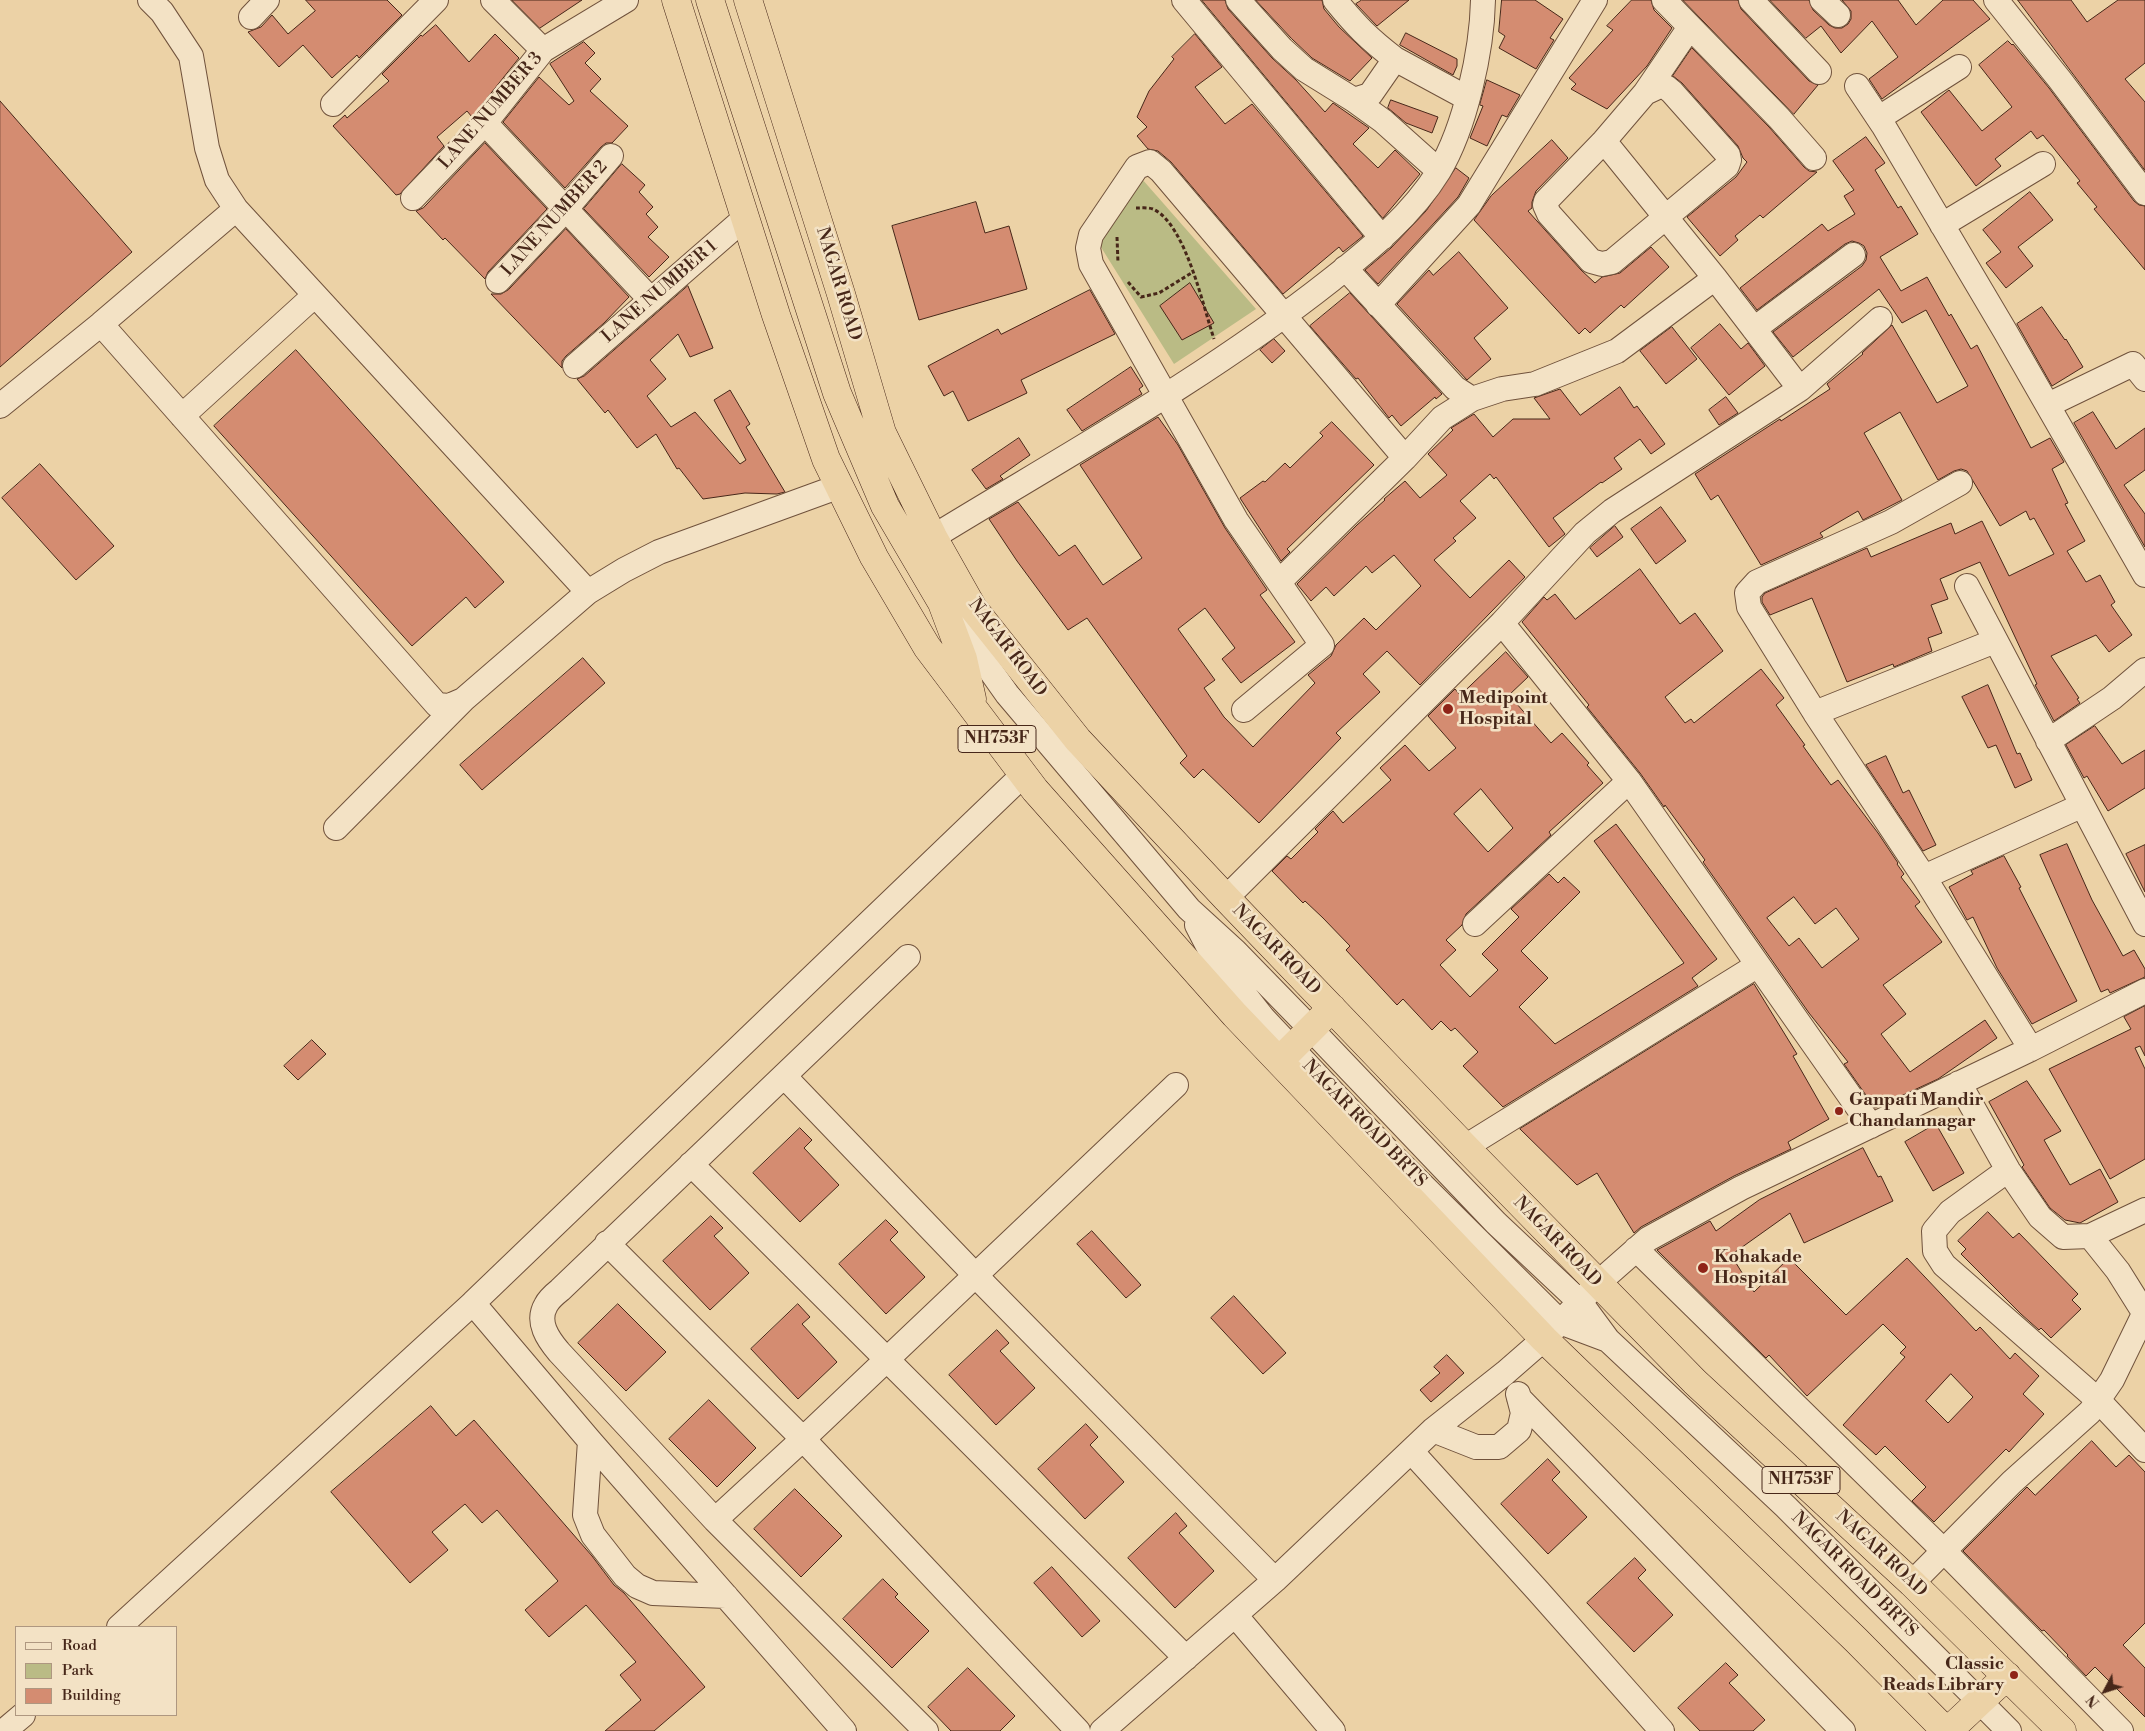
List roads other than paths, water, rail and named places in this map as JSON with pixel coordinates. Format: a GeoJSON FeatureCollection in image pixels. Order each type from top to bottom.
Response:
{"type":"FeatureCollection","features":[{"type":"Feature","properties":{"kind":"highway","name":"NH753F"},"geometry":{"type":"LineString","coordinates":[[676,0],[745,218],[826,459],[874,557],[927,647],[1035,790],[1216,994],[1285,1055],[1552,1330],[1947,1731]]}},
{"type":"Feature","properties":{"kind":"highway"},"geometry":{"type":"LineString","coordinates":[[710,0],[837,393],[886,506],[942,603],[962,659],[974,709]]}},
{"type":"Feature","properties":{"kind":"highway","name":"NAGAR ROAD"},"geometry":{"type":"LineString","coordinates":[[748,0],[841,294],[882,433],[933,537],[973,608],[1078,740],[1226,898],[1465,1147],[1589,1292],[1695,1382],[1912,1584],[2062,1731]]}},
{"type":"Feature","properties":{"kind":"highway"},"geometry":{"type":"LineString","coordinates":[[1285,1055],[1332,1008]]}},
{"type":"Feature","properties":{"kind":"highway"},"geometry":{"type":"LineString","coordinates":[[1947,1731],[2006,1676]]}},
{"type":"Feature","properties":{"kind":"street"},"geometry":{"type":"LineString","coordinates":[[150,0],[162,12],[191,56],[207,148],[216,180],[236,209],[588,592]]}},
{"type":"Feature","properties":{"kind":"street"},"geometry":{"type":"LineString","coordinates":[[333,104],[436,0]]}},
{"type":"Feature","properties":{"kind":"street"},"geometry":{"type":"LineString","coordinates":[[493,0],[543,50]]}},
{"type":"Feature","properties":{"kind":"street","name":"LANE NUMBER 3"},"geometry":{"type":"LineString","coordinates":[[413,198],[485,123],[543,50],[626,0]]}},
{"type":"Feature","properties":{"kind":"street"},"geometry":{"type":"LineString","coordinates":[[1184,0],[1382,238]]}},
{"type":"Feature","properties":{"kind":"street"},"geometry":{"type":"LineString","coordinates":[[1238,0],[1282,49],[1304,69],[1354,100],[1383,122],[1439,171]]}},
{"type":"Feature","properties":{"kind":"street"},"geometry":{"type":"LineString","coordinates":[[1335,0],[1360,31],[1395,58],[1467,98]]}},
{"type":"Feature","properties":{"kind":"street"},"geometry":{"type":"LineString","coordinates":[[1378,305],[1469,205],[1595,0]]}},
{"type":"Feature","properties":{"kind":"street"},"geometry":{"type":"LineString","coordinates":[[1664,0],[1779,118],[1814,158]]}},
{"type":"Feature","properties":{"kind":"street"},"geometry":{"type":"LineString","coordinates":[[1751,0],[1819,72]]}},
{"type":"Feature","properties":{"kind":"street"},"geometry":{"type":"LineString","coordinates":[[1996,0],[2060,80],[2145,193]]}},
{"type":"Feature","properties":{"kind":"street"},"geometry":{"type":"LineString","coordinates":[[933,537],[1166,395],[1284,317],[1382,238],[1418,199],[1439,171],[1454,139],[1475,68],[1484,1]]}},
{"type":"Feature","properties":{"kind":"street"},"geometry":{"type":"LineString","coordinates":[[1645,93],[1660,86],[1666,87],[1728,155],[1729,160],[1722,173],[1612,262],[1602,264],[1591,261],[1548,214],[1545,205],[1546,201],[1604,141],[1645,93],[1690,27]]}},
{"type":"Feature","properties":{"kind":"street"},"geometry":{"type":"LineString","coordinates":[[1354,100],[1370,95],[1395,58]]}},
{"type":"Feature","properties":{"kind":"street"},"geometry":{"type":"LineString","coordinates":[[1879,118],[1959,67]]}},
{"type":"Feature","properties":{"kind":"street"},"geometry":{"type":"LineString","coordinates":[[1857,86],[1879,118],[2145,575]]}},
{"type":"Feature","properties":{"kind":"street"},"geometry":{"type":"LineString","coordinates":[[485,123],[651,300]]}},
{"type":"Feature","properties":{"kind":"street"},"geometry":{"type":"LineString","coordinates":[[1604,141],[1715,278],[1800,389]]}},
{"type":"Feature","properties":{"kind":"street","name":"LANE NUMBER 2"},"geometry":{"type":"LineString","coordinates":[[498,281],[565,210],[611,156]]}},
{"type":"Feature","properties":{"kind":"street"},"geometry":{"type":"LineString","coordinates":[[1244,710],[1322,645],[1236,520],[1091,264],[1088,248],[1091,234],[1136,166],[1150,162],[1161,171],[1405,458]]}},
{"type":"Feature","properties":{"kind":"street"},"geometry":{"type":"LineString","coordinates":[[1942,225],[2043,164]]}},
{"type":"Feature","properties":{"kind":"street"},"geometry":{"type":"LineString","coordinates":[[0,406],[101,324],[236,209]]}},
{"type":"Feature","properties":{"kind":"street","name":"LANE NUMBER 1"},"geometry":{"type":"LineString","coordinates":[[575,366],[745,218]]}},
{"type":"Feature","properties":{"kind":"street"},"geometry":{"type":"LineString","coordinates":[[1754,329],[1854,255]]}},
{"type":"Feature","properties":{"kind":"street"},"geometry":{"type":"LineString","coordinates":[[1345,268],[1455,388],[1472,399]]}},
{"type":"Feature","properties":{"kind":"street"},"geometry":{"type":"LineString","coordinates":[[1279,582],[1405,458],[1442,418],[1472,399],[1502,390],[1535,384],[1618,351],[1715,278]]}},
{"type":"Feature","properties":{"kind":"street"},"geometry":{"type":"LineString","coordinates":[[182,416],[315,295]]}},
{"type":"Feature","properties":{"kind":"street"},"geometry":{"type":"LineString","coordinates":[[1226,898],[1502,623],[1585,533],[1612,512],[1800,389],[1880,319]]}},
{"type":"Feature","properties":{"kind":"street"},"geometry":{"type":"LineString","coordinates":[[101,324],[437,705],[449,706],[463,700]]}},
{"type":"Feature","properties":{"kind":"street"},"geometry":{"type":"LineString","coordinates":[[2048,406],[2133,364],[2145,379]]}},
{"type":"Feature","properties":{"kind":"street"},"geometry":{"type":"LineString","coordinates":[[1960,483],[1891,522],[1757,582],[1747,593],[1749,607],[1815,713],[1924,878],[2031,1049]]}},
{"type":"Feature","properties":{"kind":"street"},"geometry":{"type":"LineString","coordinates":[[336,828],[463,700],[588,592],[624,570],[660,552],[840,486]]}},
{"type":"Feature","properties":{"kind":"street"},"geometry":{"type":"LineString","coordinates":[[1967,586],[1994,641],[2145,924]]}},
{"type":"Feature","properties":{"kind":"street","name":"NAGAR ROAD BRTS"},"geometry":{"type":"LineString","coordinates":[[942,603],[1007,694],[1189,909],[1235,951],[1496,1223],[1589,1292],[1608,1340],[1786,1507],[2009,1731]]}},
{"type":"Feature","properties":{"kind":"street"},"geometry":{"type":"LineString","coordinates":[[1502,623],[1629,781],[1871,1126]]}},
{"type":"Feature","properties":{"kind":"street"},"geometry":{"type":"LineString","coordinates":[[1815,713],[1994,641]]}},
{"type":"Feature","properties":{"kind":"street"},"geometry":{"type":"LineString","coordinates":[[2048,741],[2112,698],[2145,670]]}},
{"type":"Feature","properties":{"kind":"street"},"geometry":{"type":"LineString","coordinates":[[119,1626],[473,1303],[1023,774]]}},
{"type":"Feature","properties":{"kind":"street"},"geometry":{"type":"LineString","coordinates":[[1475,924],[1629,781]]}},
{"type":"Feature","properties":{"kind":"street"},"geometry":{"type":"LineString","coordinates":[[1924,878],[2081,806]]}},
{"type":"Feature","properties":{"kind":"street","name":"NAGAR ROAD BRTS"},"geometry":{"type":"LineString","coordinates":[[1189,909],[1211,952],[1263,1018],[1285,1055]]}},
{"type":"Feature","properties":{"kind":"street"},"geometry":{"type":"LineString","coordinates":[[908,957],[607,1243],[546,1305],[542,1320],[547,1336],[559,1352],[715,1520],[926,1731]]}},
{"type":"Feature","properties":{"kind":"street"},"geometry":{"type":"LineString","coordinates":[[1465,1147],[1758,965]]}},
{"type":"Feature","properties":{"kind":"street"},"geometry":{"type":"LineString","coordinates":[[1102,1731],[1275,1580],[1433,1430],[1505,1373],[1648,1238],[1741,1188],[2031,1049],[2145,991]]}},
{"type":"Feature","properties":{"kind":"street"},"geometry":{"type":"LineString","coordinates":[[784,1076],[976,1276],[1275,1580]]}},
{"type":"Feature","properties":{"kind":"street"},"geometry":{"type":"LineString","coordinates":[[1958,1083],[2008,1170],[2040,1217],[2063,1237],[2090,1236],[2145,1210]]}},
{"type":"Feature","properties":{"kind":"street"},"geometry":{"type":"LineString","coordinates":[[715,1520],[976,1276],[1176,1085]]}},
{"type":"Feature","properties":{"kind":"street"},"geometry":{"type":"LineString","coordinates":[[691,1164],[1186,1658]]}},
{"type":"Feature","properties":{"kind":"street"},"geometry":{"type":"LineString","coordinates":[[2008,1170],[1950,1212],[1934,1231],[1935,1250],[1944,1265],[2098,1400],[2145,1450]]}},
{"type":"Feature","properties":{"kind":"street"},"geometry":{"type":"LineString","coordinates":[[1912,1584],[2012,1482],[2090,1412],[2112,1380],[2145,1313],[2118,1271],[2090,1236]]}},
{"type":"Feature","properties":{"kind":"street"},"geometry":{"type":"LineString","coordinates":[[607,1243],[803,1439],[1078,1731]]}},
{"type":"Feature","properties":{"kind":"street"},"geometry":{"type":"LineString","coordinates":[[1636,1248],[1945,1552],[2121,1731]]}},
{"type":"Feature","properties":{"kind":"street"},"geometry":{"type":"LineString","coordinates":[[473,1303],[590,1441],[844,1731]]}},
{"type":"Feature","properties":{"kind":"street"},"geometry":{"type":"LineString","coordinates":[[1552,1330],[1608,1340]]}},
{"type":"Feature","properties":{"kind":"street"},"geometry":{"type":"LineString","coordinates":[[1433,1430],[1476,1447],[1499,1447],[1520,1430],[1523,1413],[1519,1398],[1505,1373]]}},
{"type":"Feature","properties":{"kind":"street"},"geometry":{"type":"LineString","coordinates":[[1519,1398],[1842,1731]]}},
{"type":"Feature","properties":{"kind":"street"},"geometry":{"type":"LineString","coordinates":[[590,1441],[585,1515],[593,1535],[625,1576],[637,1586],[653,1593],[726,1596]]}},
{"type":"Feature","properties":{"kind":"street"},"geometry":{"type":"LineString","coordinates":[[1411,1451],[1662,1731]]}},
{"type":"Feature","properties":{"kind":"street"},"geometry":{"type":"LineString","coordinates":[[1235,1615],[1333,1731]]}},
{"type":"Feature","properties":{"kind":"street"},"geometry":{"type":"LineString","coordinates":[[4,1731],[22,1716]]}},
{"type":"Feature","properties":{"kind":"place","name":"Medipoint Hospital"},"geometry":{"type":"Point","coordinates":[1448,709]}},
{"type":"Feature","properties":{"kind":"place","name":"Ganpati Mandir Chandannagar"},"geometry":{"type":"Point","coordinates":[1839,1111]}},
{"type":"Feature","properties":{"kind":"place","name":"Kohakade Hospital"},"geometry":{"type":"Point","coordinates":[1703,1268]}},
{"type":"Feature","properties":{"kind":"place","name":"Classic Reads Library"},"geometry":{"type":"Point","coordinates":[2014,1675]}}]}
